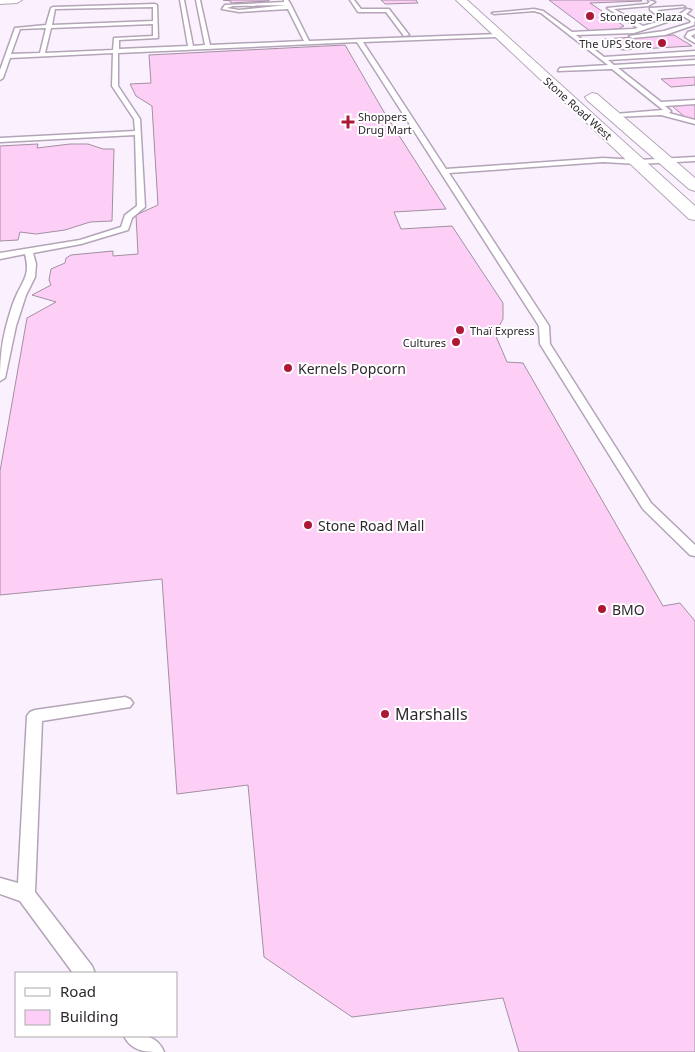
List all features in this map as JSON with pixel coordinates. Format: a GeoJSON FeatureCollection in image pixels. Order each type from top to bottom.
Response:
{"type":"FeatureCollection","features":[{"type":"Feature","properties":{"kind":"main road"},"geometry":{"type":"LineString","coordinates":[[0,1],[17,0]]}},
{"type":"Feature","properties":{"kind":"main road","name":"Stone Road West"},"geometry":{"type":"LineString","coordinates":[[461,0],[695,215]]}},
{"type":"Feature","properties":{"kind":"main road"},"geometry":{"type":"LineString","coordinates":[[491,9],[508,25]]}},
{"type":"Feature","properties":{"kind":"main road"},"geometry":{"type":"LineString","coordinates":[[495,33],[521,37]]}},
{"type":"Feature","properties":{"kind":"main road","name":"Stone Road West"},"geometry":{"type":"LineString","coordinates":[[557,67],[695,186]]}},
{"type":"Feature","properties":{"kind":"lane"},"geometry":{"type":"LineString","coordinates":[[182,0],[191,48]]}},
{"type":"Feature","properties":{"kind":"lane"},"geometry":{"type":"LineString","coordinates":[[198,0],[208,47]]}},
{"type":"Feature","properties":{"kind":"lane"},"geometry":{"type":"LineString","coordinates":[[352,0],[360,12],[387,10],[406,35]]}},
{"type":"Feature","properties":{"kind":"lane"},"geometry":{"type":"LineString","coordinates":[[672,0],[695,12]]}},
{"type":"Feature","properties":{"kind":"lane"},"geometry":{"type":"LineString","coordinates":[[288,3],[307,42]]}},
{"type":"Feature","properties":{"kind":"lane"},"geometry":{"type":"LineString","coordinates":[[288,3],[239,11],[224,9],[225,6],[233,5],[288,3]]}},
{"type":"Feature","properties":{"kind":"lane"},"geometry":{"type":"LineString","coordinates":[[642,28],[610,8],[652,4],[686,8]]}},
{"type":"Feature","properties":{"kind":"lane"},"geometry":{"type":"LineString","coordinates":[[574,36],[634,31],[668,20],[652,4]]}},
{"type":"Feature","properties":{"kind":"lane"},"geometry":{"type":"LineString","coordinates":[[0,256],[81,242],[124,228],[128,217],[141,207],[137,119],[115,86],[115,52],[116,39],[156,37],[155,5],[53,8],[42,54]]}},
{"type":"Feature","properties":{"kind":"lane"},"geometry":{"type":"LineString","coordinates":[[533,5],[668,111],[663,113]]}},
{"type":"Feature","properties":{"kind":"lane"},"geometry":{"type":"LineString","coordinates":[[574,36],[665,32],[694,23],[682,14],[686,8]]}},
{"type":"Feature","properties":{"kind":"lane"},"geometry":{"type":"LineString","coordinates":[[491,9],[540,10]]}},
{"type":"Feature","properties":{"kind":"lane"},"geometry":{"type":"LineString","coordinates":[[0,78],[18,28],[156,22]]}},
{"type":"Feature","properties":{"kind":"lane"},"geometry":{"type":"LineString","coordinates":[[695,32],[690,33],[688,37],[695,41]]}},
{"type":"Feature","properties":{"kind":"lane"},"geometry":{"type":"LineString","coordinates":[[8,56],[359,40],[406,35],[495,33]]}},
{"type":"Feature","properties":{"kind":"lane"},"geometry":{"type":"LineString","coordinates":[[359,40],[380,41],[495,33]]}},
{"type":"Feature","properties":{"kind":"lane"},"geometry":{"type":"LineString","coordinates":[[359,40],[446,171],[454,179],[544,326],[545,344],[647,506],[695,552]]}},
{"type":"Feature","properties":{"kind":"lane"},"geometry":{"type":"LineString","coordinates":[[602,59],[695,53]]}},
{"type":"Feature","properties":{"kind":"lane"},"geometry":{"type":"LineString","coordinates":[[557,67],[612,67],[695,62]]}},
{"type":"Feature","properties":{"kind":"lane"},"geometry":{"type":"LineString","coordinates":[[659,104],[695,102]]}},
{"type":"Feature","properties":{"kind":"lane"},"geometry":{"type":"LineString","coordinates":[[615,116],[663,113],[695,122]]}},
{"type":"Feature","properties":{"kind":"lane"},"geometry":{"type":"LineString","coordinates":[[0,140],[138,133]]}},
{"type":"Feature","properties":{"kind":"lane"},"geometry":{"type":"LineString","coordinates":[[601,169],[638,162],[695,159]]}},
{"type":"Feature","properties":{"kind":"lane"},"geometry":{"type":"LineString","coordinates":[[446,171],[603,160],[638,162]]}},
{"type":"Feature","properties":{"kind":"lane"},"geometry":{"type":"LineString","coordinates":[[0,378],[14,318],[21,296],[31,277],[32,264],[29,252]]}},
{"type":"Feature","properties":{"kind":"lane"},"geometry":{"type":"LineString","coordinates":[[26,894],[35,716],[125,703]]}},
{"type":"Feature","properties":{"kind":"lane"},"geometry":{"type":"LineString","coordinates":[[0,886],[26,894],[84,972]]}},
{"type":"Feature","properties":{"kind":"lane"},"geometry":{"type":"LineString","coordinates":[[135,1037],[154,1052]]}},
{"type":"Feature","properties":{"kind":"building"},"geometry":{"type":"Polygon","coordinates":[[[223,0],[269,1],[231,3],[231,1],[223,0]]]}},
{"type":"Feature","properties":{"kind":"building"},"geometry":{"type":"Polygon","coordinates":[[[381,0],[416,0],[418,3],[385,4],[381,0]]]}},
{"type":"Feature","properties":{"kind":"building","name":"Stonegate Plaza"},"geometry":{"type":"Polygon","coordinates":[[[549,0],[642,1],[590,3],[624,26],[618,29],[590,31],[549,0]]]}},
{"type":"Feature","properties":{"kind":"building"},"geometry":{"type":"Polygon","coordinates":[[[674,35],[692,46],[622,50],[609,45],[602,39],[674,35]]]}},
{"type":"Feature","properties":{"kind":"building","name":"Stone Road Mall"},"geometry":{"type":"Polygon","coordinates":[[[345,45],[384,112],[446,209],[394,212],[401,229],[452,226],[503,303],[503,319],[495,334],[507,362],[523,363],[663,606],[680,603],[695,621],[695,1052],[519,1052],[503,998],[352,1017],[264,957],[248,785],[177,794],[162,579],[0,595],[0,471],[27,318],[56,302],[32,295],[51,285],[49,280],[51,269],[65,263],[66,258],[71,255],[113,251],[113,256],[138,254],[136,215],[158,205],[152,106],[136,96],[130,84],[151,83],[149,55],[345,45]]]}},
{"type":"Feature","properties":{"kind":"building"},"geometry":{"type":"Polygon","coordinates":[[[695,77],[695,85],[671,87],[661,79],[695,77]]]}},
{"type":"Feature","properties":{"kind":"building"},"geometry":{"type":"Polygon","coordinates":[[[695,104],[695,119],[685,117],[672,106],[695,104]]]}},
{"type":"Feature","properties":{"kind":"building"},"geometry":{"type":"Polygon","coordinates":[[[38,144],[37,148],[88,144],[103,149],[114,149],[112,221],[90,222],[65,230],[36,234],[20,232],[18,240],[0,241],[0,146],[38,144]]]}},
{"type":"Feature","properties":{"kind":"place","name":"Stonegate Plaza"},"geometry":{"type":"Point","coordinates":[590,16]}},
{"type":"Feature","properties":{"kind":"place","name":"The UPS Store"},"geometry":{"type":"Point","coordinates":[662,43]}},
{"type":"Feature","properties":{"kind":"place","name":"Shoppers Drug Mart"},"geometry":{"type":"Point","coordinates":[348,122]}},
{"type":"Feature","properties":{"kind":"place","name":"Thaï Express"},"geometry":{"type":"Point","coordinates":[460,330]}},
{"type":"Feature","properties":{"kind":"place","name":"Cultures"},"geometry":{"type":"Point","coordinates":[456,342]}},
{"type":"Feature","properties":{"kind":"place","name":"Kernels Popcorn"},"geometry":{"type":"Point","coordinates":[288,368]}},
{"type":"Feature","properties":{"kind":"place","name":"Stone Road Mall"},"geometry":{"type":"Point","coordinates":[308,525]}},
{"type":"Feature","properties":{"kind":"place","name":"BMO"},"geometry":{"type":"Point","coordinates":[602,609]}},
{"type":"Feature","properties":{"kind":"place","name":"Marshalls"},"geometry":{"type":"Point","coordinates":[385,714]}}]}
